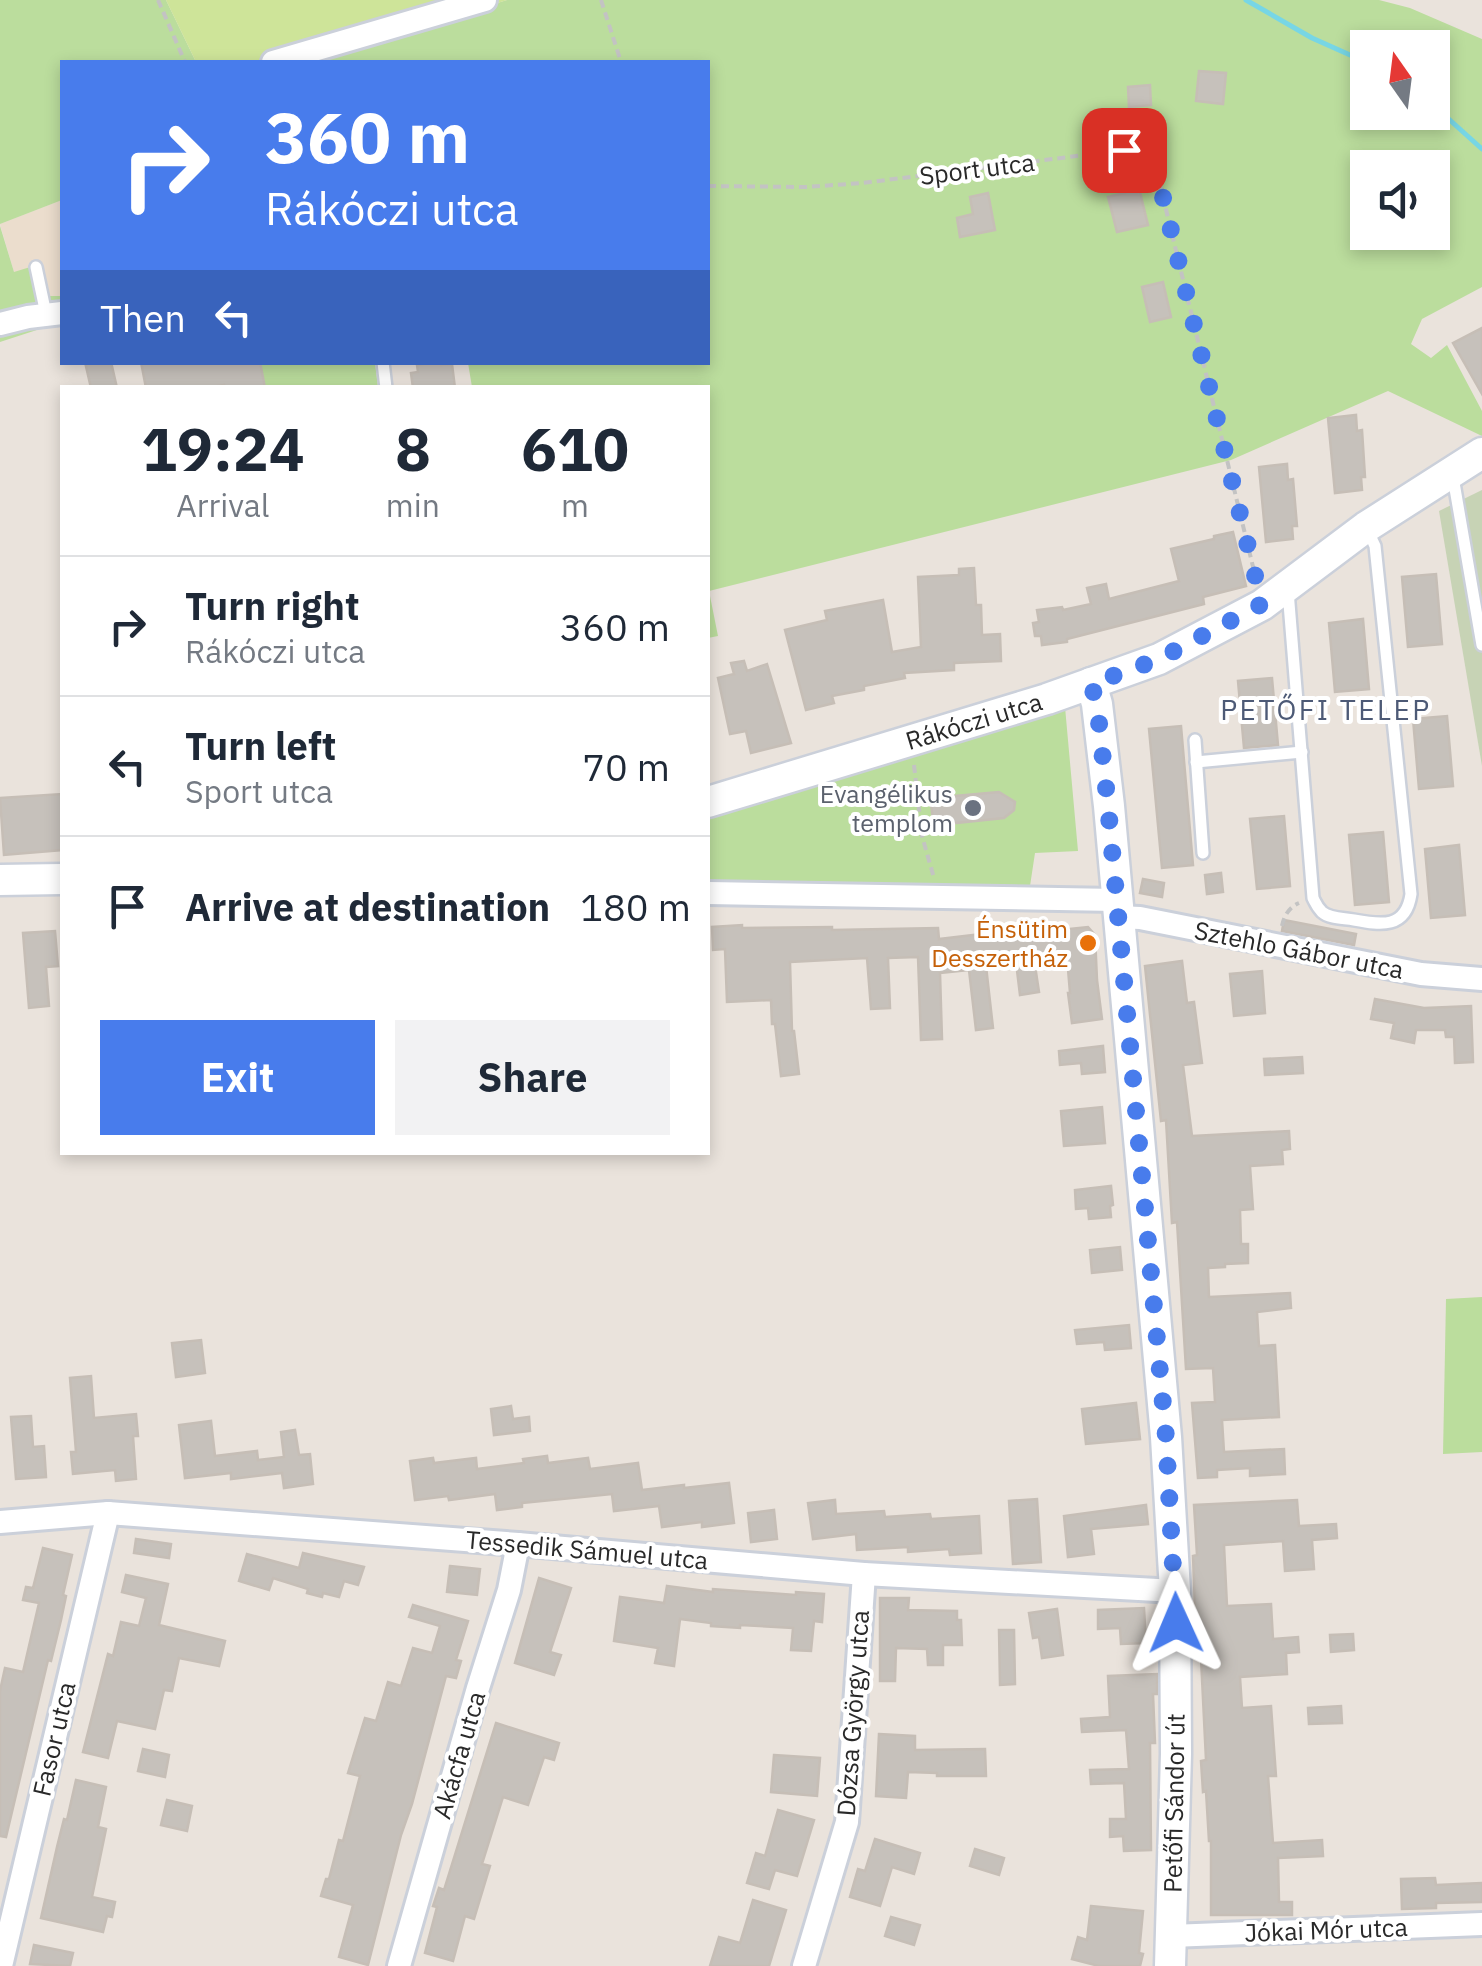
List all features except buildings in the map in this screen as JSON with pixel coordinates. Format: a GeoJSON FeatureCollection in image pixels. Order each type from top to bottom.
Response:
{"type":"FeatureCollection","features":[{"type":"Feature","properties":{"kind":"main road","name":"Rákóczi utca"},"geometry":{"type":"LineString","coordinates":[[710,801],[1091,684],[1159,659],[1262,604],[1366,526],[1482,453]]}},
{"type":"Feature","properties":{"kind":"main road","name":"Petőfi Sándor út"},"geometry":{"type":"LineString","coordinates":[[1091,684],[1097,704],[1108,806],[1166,1437],[1175,1591],[1171,1951]]}},
{"type":"Feature","properties":{"kind":"main road"},"geometry":{"type":"LineString","coordinates":[[0,880],[60,879]]}},
{"type":"Feature","properties":{"kind":"street"},"geometry":{"type":"LineString","coordinates":[[280,60],[485,0]]}},
{"type":"Feature","properties":{"kind":"street"},"geometry":{"type":"LineString","coordinates":[[0,324],[54,314]]}},
{"type":"Feature","properties":{"kind":"street"},"geometry":{"type":"LineString","coordinates":[[710,892],[939,897],[1117,908]]}},
{"type":"Feature","properties":{"kind":"street","name":"Sztehlo Gábor utca"},"geometry":{"type":"LineString","coordinates":[[1117,908],[1140,918],[1421,974],[1482,979]]}},
{"type":"Feature","properties":{"kind":"street","name":"Tessedik Sámuel utca"},"geometry":{"type":"LineString","coordinates":[[0,1522],[108,1513],[864,1574],[1175,1591]]}},
{"type":"Feature","properties":{"kind":"street","name":"Fasor utca"},"geometry":{"type":"LineString","coordinates":[[1,1966],[108,1513]]}},
{"type":"Feature","properties":{"kind":"street","name":"Akácfa utca"},"geometry":{"type":"LineString","coordinates":[[399,1966],[509,1590],[518,1544]]}},
{"type":"Feature","properties":{"kind":"street","name":"Dózsa György utca"},"geometry":{"type":"LineString","coordinates":[[804,1966],[847,1822],[864,1574]]}},
{"type":"Feature","properties":{"kind":"street","name":"Jókai Mór utca"},"geometry":{"type":"LineString","coordinates":[[1171,1951],[1482,1924]]}},
{"type":"Feature","properties":{"kind":"lane"},"geometry":{"type":"LineString","coordinates":[[36,267],[54,314]]}},
{"type":"Feature","properties":{"kind":"lane"},"geometry":{"type":"LineString","coordinates":[[1452,470],[1482,645]]}},
{"type":"Feature","properties":{"kind":"lane"},"geometry":{"type":"LineString","coordinates":[[1288,587],[1313,898],[1329,916],[1380,924],[1400,918],[1408,910],[1411,894],[1375,546],[1366,526]]}},
{"type":"Feature","properties":{"kind":"lane"},"geometry":{"type":"LineString","coordinates":[[1194,740],[1203,853]]}},
{"type":"Feature","properties":{"kind":"lane"},"geometry":{"type":"LineString","coordinates":[[1196,762],[1302,752]]}},
{"type":"Feature","properties":{"kind":"path"},"geometry":{"type":"LineString","coordinates":[[158,0],[184,60]]}},
{"type":"Feature","properties":{"kind":"path"},"geometry":{"type":"LineString","coordinates":[[601,0],[620,60]]}},
{"type":"Feature","properties":{"kind":"path","name":"Sport utca"},"geometry":{"type":"LineString","coordinates":[[710,186],[862,183],[1124,150],[1148,165],[1160,185],[1262,604]]}},
{"type":"Feature","properties":{"kind":"path"},"geometry":{"type":"LineString","coordinates":[[912,740],[922,836],[939,897]]}},
{"type":"Feature","properties":{"kind":"path"},"geometry":{"type":"LineString","coordinates":[[1278,945],[1284,918],[1293,906],[1313,898]]}},
{"type":"Feature","properties":{"kind":"shaded area"},"geometry":{"type":"Polygon","coordinates":[[[60,201],[60,296],[48,296],[14,272],[0,224],[60,201]]]}},
{"type":"Feature","properties":{"kind":"green space"},"geometry":{"type":"Polygon","coordinates":[[[0,0],[166,0],[195,60],[60,60],[60,201],[0,224],[0,0]]]}},
{"type":"Feature","properties":{"kind":"green space"},"geometry":{"type":"Polygon","coordinates":[[[166,0],[507,0],[317,60],[195,60],[166,0]]]}},
{"type":"Feature","properties":{"kind":"green space"},"geometry":{"type":"Polygon","coordinates":[[[507,0],[1379,0],[1410,8],[1482,39],[1482,287],[1422,319],[1411,344],[1431,358],[1447,345],[1482,411],[1482,436],[1388,391],[1231,460],[710,591],[710,385],[472,385],[468,365],[710,365],[710,60],[317,60],[507,0]]]}},
{"type":"Feature","properties":{"kind":"green space"},"geometry":{"type":"Polygon","coordinates":[[[0,226],[14,272],[40,264],[48,296],[60,296],[60,326],[0,342],[0,226]]]}},
{"type":"Feature","properties":{"kind":"green space"},"geometry":{"type":"Polygon","coordinates":[[[259,365],[375,365],[378,385],[262,385],[259,365]]]}},
{"type":"Feature","properties":{"kind":"green space"},"geometry":{"type":"Polygon","coordinates":[[[1482,490],[1482,766],[1439,511],[1482,490]]]}},
{"type":"Feature","properties":{"kind":"green space"},"geometry":{"type":"Polygon","coordinates":[[[710,596],[718,636],[710,638],[710,596]]]}},
{"type":"Feature","properties":{"kind":"green space"},"geometry":{"type":"Polygon","coordinates":[[[1065,707],[1078,851],[1035,853],[1030,886],[710,882],[710,814],[1065,707]]]}},
{"type":"Feature","properties":{"kind":"green space"},"geometry":{"type":"Polygon","coordinates":[[[1482,1297],[1482,1452],[1443,1454],[1446,1299],[1482,1297]]]}},
{"type":"Feature","properties":{"kind":"waterway"},"geometry":{"type":"LineString","coordinates":[[1246,0],[1350,55]]}},
{"type":"Feature","properties":{"kind":"waterway"},"geometry":{"type":"LineString","coordinates":[[1450,120],[1482,149]]}},
{"type":"Feature","properties":{"kind":"place","name":"Evangélikus templom"},"geometry":{"type":"Point","coordinates":[973,808]}},
{"type":"Feature","properties":{"kind":"place","name":"Énsütim Desszertház"},"geometry":{"type":"Point","coordinates":[1088,943]}},
{"type":"Feature","properties":{"kind":"district","name":"PETŐFI TELEP"},"geometry":{"type":"Point","coordinates":[1326,710]}},
{"type":"Feature","properties":{"kind":"route"},"geometry":{"type":"LineString","coordinates":[[1124,150],[1148,165],[1160,185],[1262,604],[1159,659],[1091,684],[1097,704],[1108,806],[1166,1437],[1176,1623]]}}]}
